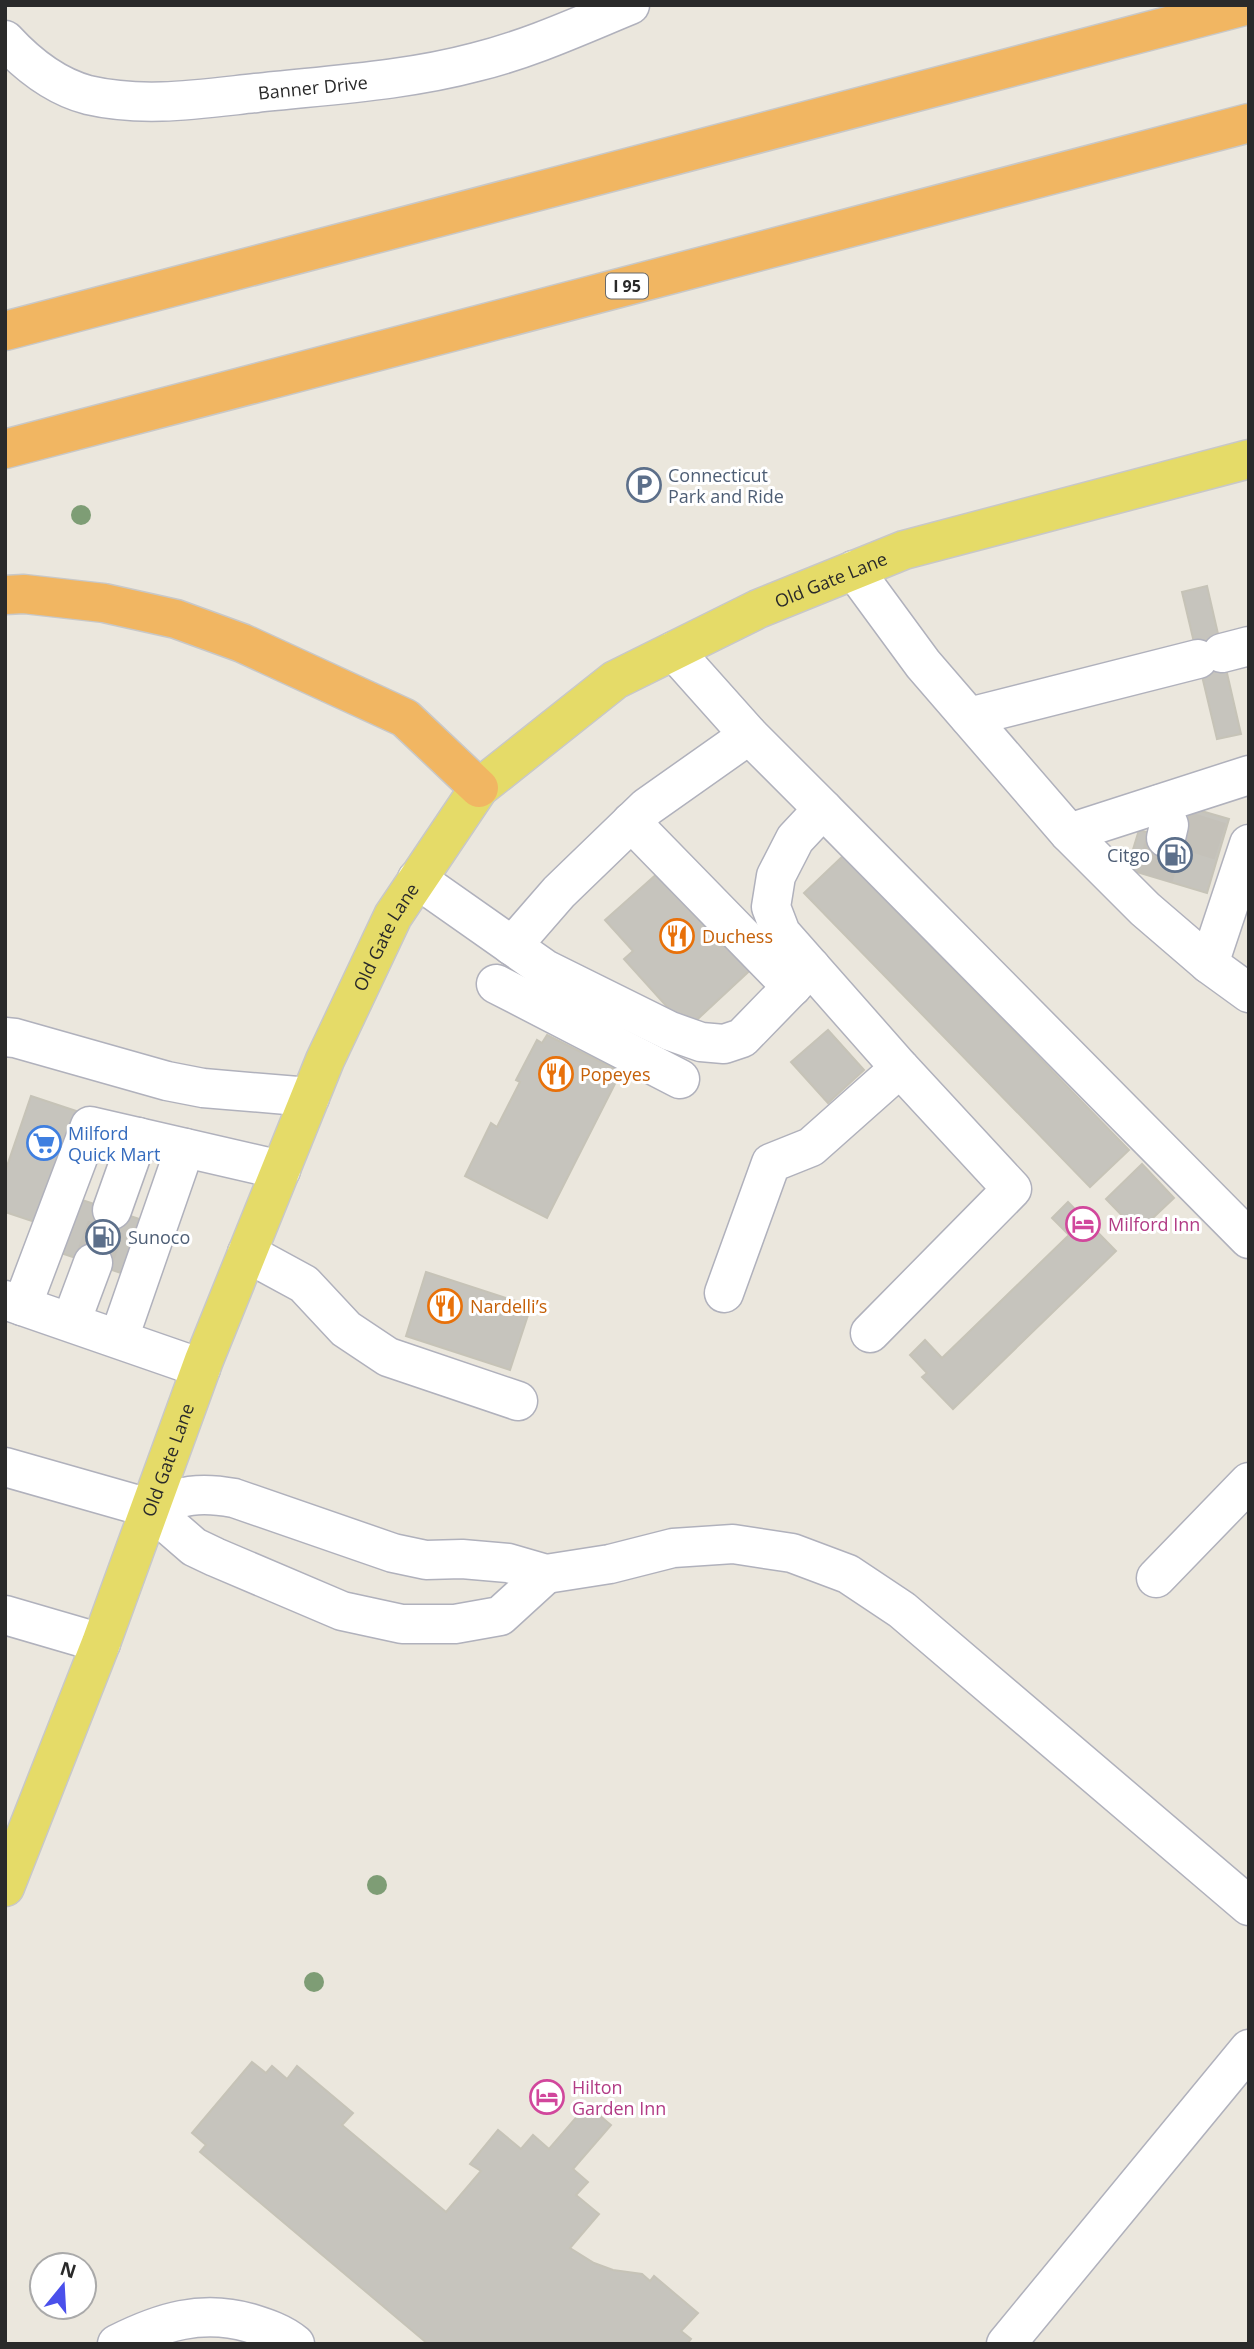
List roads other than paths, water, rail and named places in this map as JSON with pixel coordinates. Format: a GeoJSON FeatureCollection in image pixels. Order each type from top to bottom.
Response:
{"type":"FeatureCollection","features":[{"type":"Feature","properties":{"kind":"highway"},"geometry":{"type":"LineString","coordinates":[[923,90],[1189,5]]}},
{"type":"Feature","properties":{"kind":"highway"},"geometry":{"type":"LineString","coordinates":[[5,331],[1248,5]]}},
{"type":"Feature","properties":{"kind":"highway","name":"I 95"},"geometry":{"type":"LineString","coordinates":[[5,449],[1249,123]]}},
{"type":"Feature","properties":{"kind":"highway"},"geometry":{"type":"LineString","coordinates":[[5,595],[24,594],[104,603],[176,620],[242,643],[405,718],[479,788]]}},
{"type":"Feature","properties":{"kind":"main road","name":"Old Gate Lane"},"geometry":{"type":"LineString","coordinates":[[5,1887],[101,1643],[201,1368],[325,1060],[393,916],[479,788],[615,680],[758,609],[904,550],[1249,459]]}},
{"type":"Feature","properties":{"kind":"street","name":"Banner Drive"},"geometry":{"type":"LineString","coordinates":[[5,40],[26,63],[55,82],[85,94],[128,102],[170,102],[404,76],[474,63],[516,51],[630,5]]}},
{"type":"Feature","properties":{"kind":"street"},"geometry":{"type":"LineString","coordinates":[[854,570],[923,664],[1069,833],[1150,893],[1209,964],[1249,993]]}},
{"type":"Feature","properties":{"kind":"street"},"geometry":{"type":"LineString","coordinates":[[674,651],[749,735],[1249,1238]]}},
{"type":"Feature","properties":{"kind":"street"},"geometry":{"type":"LineString","coordinates":[[969,718],[1223,653]]}},
{"type":"Feature","properties":{"kind":"street"},"geometry":{"type":"LineString","coordinates":[[512,946],[559,892],[647,807],[749,735]]}},
{"type":"Feature","properties":{"kind":"street"},"geometry":{"type":"LineString","coordinates":[[1069,833],[1170,824],[1249,775]]}},
{"type":"Feature","properties":{"kind":"street"},"geometry":{"type":"LineString","coordinates":[[801,977],[771,907],[776,876],[795,839],[823,809]]}},
{"type":"Feature","properties":{"kind":"street"},"geometry":{"type":"LineString","coordinates":[[631,822],[900,1068],[1012,1189],[870,1333]]}},
{"type":"Feature","properties":{"kind":"street"},"geometry":{"type":"LineString","coordinates":[[1209,964],[1239,845]]}},
{"type":"Feature","properties":{"kind":"street"},"geometry":{"type":"LineString","coordinates":[[417,879],[545,969],[670,1031],[701,1042],[724,1044],[742,1038],[801,977]]}},
{"type":"Feature","properties":{"kind":"street"},"geometry":{"type":"LineString","coordinates":[[496,984],[680,1079]]}},
{"type":"Feature","properties":{"kind":"street"},"geometry":{"type":"LineString","coordinates":[[5,1037],[179,1084],[310,1097]]}},
{"type":"Feature","properties":{"kind":"street"},"geometry":{"type":"LineString","coordinates":[[724,1293],[771,1163],[811,1147],[900,1068]]}},
{"type":"Feature","properties":{"kind":"street"},"geometry":{"type":"LineString","coordinates":[[201,1368],[14,1303],[90,1126],[281,1170]]}},
{"type":"Feature","properties":{"kind":"street"},"geometry":{"type":"LineString","coordinates":[[112,1210],[138,1137]]}},
{"type":"Feature","properties":{"kind":"street"},"geometry":{"type":"LineString","coordinates":[[119,1338],[185,1148]]}},
{"type":"Feature","properties":{"kind":"street"},"geometry":{"type":"LineString","coordinates":[[247,1253],[304,1283],[346,1329],[388,1357],[518,1401]]}},
{"type":"Feature","properties":{"kind":"street"},"geometry":{"type":"LineString","coordinates":[[71,1322],[93,1263]]}},
{"type":"Feature","properties":{"kind":"street"},"geometry":{"type":"LineString","coordinates":[[5,1467],[149,1508],[194,1547],[215,1557],[342,1611],[402,1623],[455,1624],[500,1616],[546,1574]]}},
{"type":"Feature","properties":{"kind":"street"},"geometry":{"type":"LineString","coordinates":[[1156,1578],[1249,1482]]}},
{"type":"Feature","properties":{"kind":"street"},"geometry":{"type":"LineString","coordinates":[[149,1508],[186,1495],[211,1494],[234,1498],[393,1553],[426,1560],[462,1559],[508,1563],[546,1574],[610,1564],[673,1548],[733,1544],[792,1553],[848,1574],[912,1618],[1249,1906]]}},
{"type":"Feature","properties":{"kind":"street"},"geometry":{"type":"LineString","coordinates":[[5,1615],[101,1643]]}},
{"type":"Feature","properties":{"kind":"street"},"geometry":{"type":"LineString","coordinates":[[1006,2344],[1249,2049]]}},
{"type":"Feature","properties":{"kind":"street"},"geometry":{"type":"LineString","coordinates":[[117,2344],[159,2325],[181,2318],[204,2316],[224,2317],[258,2325],[287,2337],[295,2344]]}},
{"type":"Feature","properties":{"kind":"tunnel"},"geometry":{"type":"LineString","coordinates":[[1184,830],[1222,842]]}},
{"type":"Feature","properties":{"kind":"tunnel"},"geometry":{"type":"LineString","coordinates":[[1154,877],[1166,838]]}},
{"type":"Feature","properties":{"kind":"tunnel"},"geometry":{"type":"LineString","coordinates":[[93,1263],[112,1210]]}},
{"type":"Feature","properties":{"kind":"place","name":"Connecticut Park and Ride"},"geometry":{"type":"Point","coordinates":[644,485]}},
{"type":"Feature","properties":{"kind":"place","name":"Citgo"},"geometry":{"type":"Point","coordinates":[1175,855]}},
{"type":"Feature","properties":{"kind":"place","name":"Duchess"},"geometry":{"type":"Point","coordinates":[677,936]}},
{"type":"Feature","properties":{"kind":"place","name":"Popeyes"},"geometry":{"type":"Point","coordinates":[556,1074]}},
{"type":"Feature","properties":{"kind":"place","name":"Milford Quick Mart"},"geometry":{"type":"Point","coordinates":[44,1143]}},
{"type":"Feature","properties":{"kind":"place","name":"Milford Inn"},"geometry":{"type":"Point","coordinates":[1083,1224]}},
{"type":"Feature","properties":{"kind":"place","name":"Sunoco"},"geometry":{"type":"Point","coordinates":[103,1237]}},
{"type":"Feature","properties":{"kind":"place","name":"Nardelli’s"},"geometry":{"type":"Point","coordinates":[445,1306]}},
{"type":"Feature","properties":{"kind":"place","name":"Hilton Garden Inn"},"geometry":{"type":"Point","coordinates":[547,2097]}}]}
